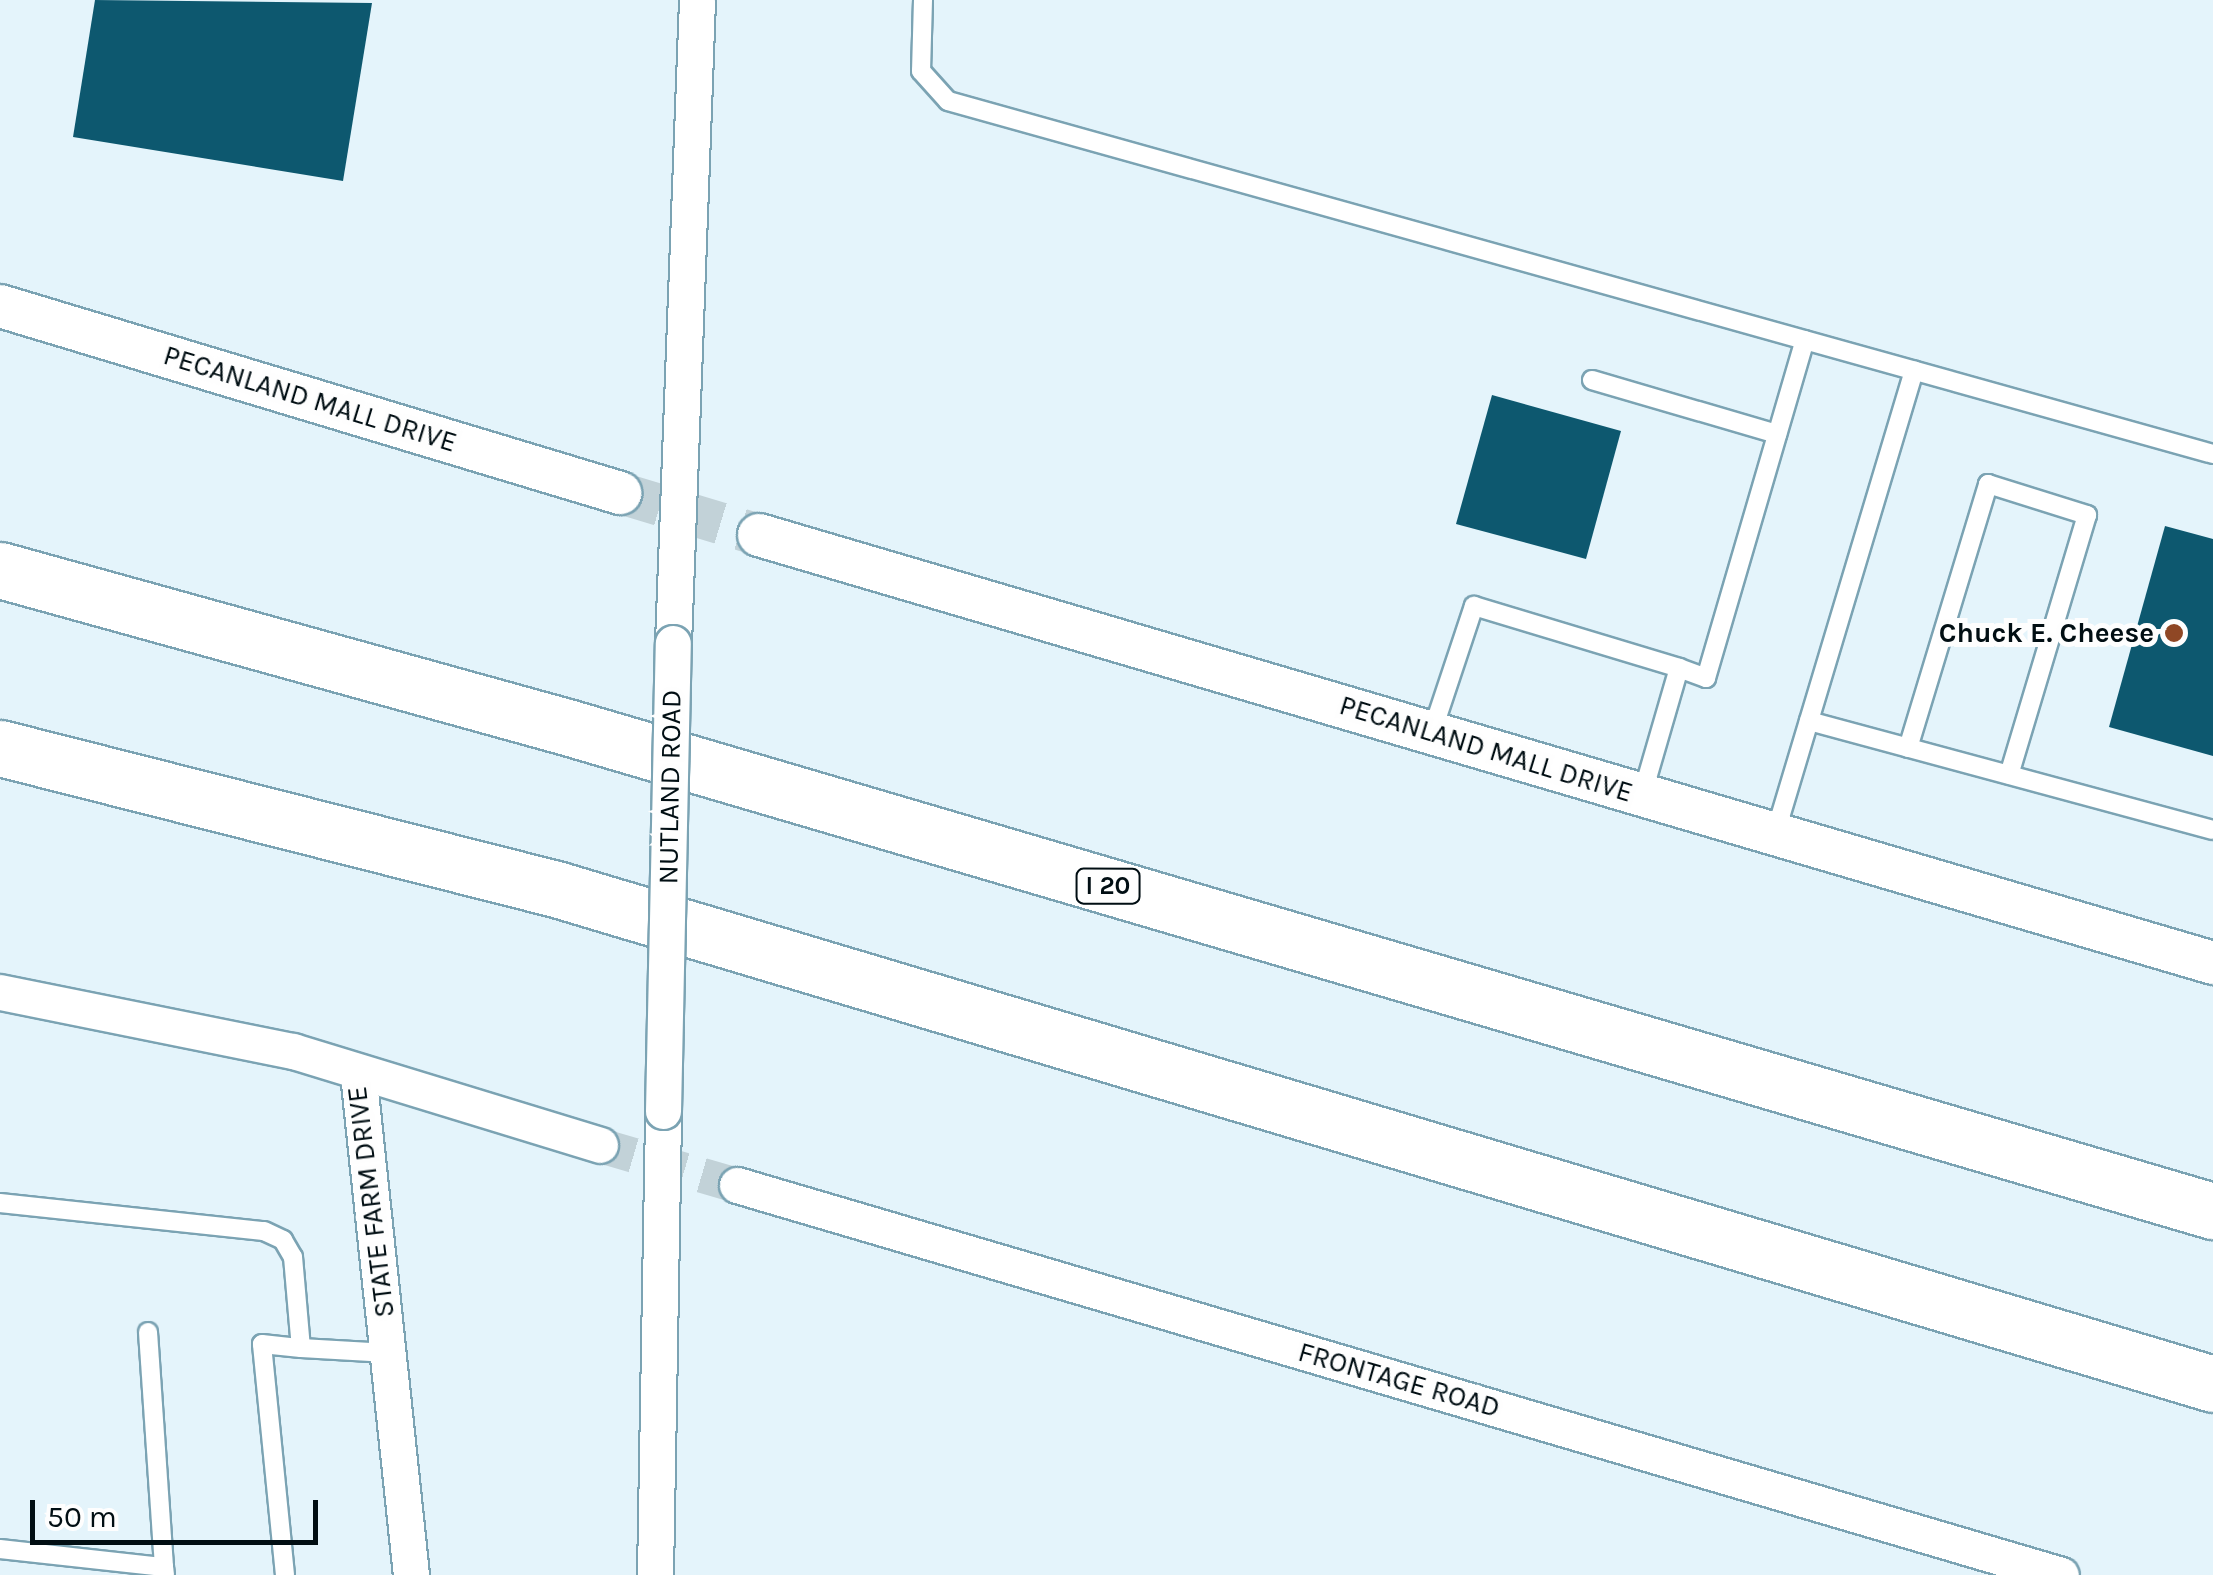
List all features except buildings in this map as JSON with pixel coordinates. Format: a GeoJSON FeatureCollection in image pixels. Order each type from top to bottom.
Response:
{"type":"FeatureCollection","features":[{"type":"Feature","properties":{"kind":"highway","name":"I 20"},"geometry":{"type":"LineString","coordinates":[[0,570],[567,727],[2213,1211]]}},
{"type":"Feature","properties":{"kind":"highway"},"geometry":{"type":"LineString","coordinates":[[0,748],[556,889],[2213,1384]]}},
{"type":"Feature","properties":{"kind":"street","name":"NUTLAND ROAD"},"geometry":{"type":"LineString","coordinates":[[655,1575],[673,643],[697,0]]}},
{"type":"Feature","properties":{"kind":"street","name":"PECANLAND MALL DRIVE"},"geometry":{"type":"LineString","coordinates":[[0,306],[620,492]]}},
{"type":"Feature","properties":{"kind":"street","name":"PECANLAND MALL DRIVE"},"geometry":{"type":"LineString","coordinates":[[759,535],[2213,963]]}},
{"type":"Feature","properties":{"kind":"street","name":"STATE FARM DRIVE"},"geometry":{"type":"LineString","coordinates":[[0,992],[294,1051],[358,1073],[410,1575]]}},
{"type":"Feature","properties":{"kind":"street"},"geometry":{"type":"LineString","coordinates":[[358,1073],[600,1145]]}},
{"type":"Feature","properties":{"kind":"street","name":"FRONTAGE ROAD"},"geometry":{"type":"LineString","coordinates":[[736,1185],[2061,1575]]}},
{"type":"Feature","properties":{"kind":"lane"},"geometry":{"type":"LineString","coordinates":[[924,0],[920,71],[948,102],[2213,454]]}},
{"type":"Feature","properties":{"kind":"lane"},"geometry":{"type":"LineString","coordinates":[[1432,732],[1474,606],[1706,678],[1804,340]]}},
{"type":"Feature","properties":{"kind":"lane"},"geometry":{"type":"LineString","coordinates":[[1775,836],[1914,370]]}},
{"type":"Feature","properties":{"kind":"lane"},"geometry":{"type":"LineString","coordinates":[[1592,380],[1777,434]]}},
{"type":"Feature","properties":{"kind":"lane"},"geometry":{"type":"LineString","coordinates":[[1908,748],[1988,484],[2087,515],[2009,776]]}},
{"type":"Feature","properties":{"kind":"lane"},"geometry":{"type":"LineString","coordinates":[[1642,795],[1679,668]]}},
{"type":"Feature","properties":{"kind":"lane"},"geometry":{"type":"LineString","coordinates":[[1809,721],[2213,830]]}},
{"type":"Feature","properties":{"kind":"lane"},"geometry":{"type":"LineString","coordinates":[[0,1203],[264,1232],[283,1240],[293,1257],[301,1348]]}},
{"type":"Feature","properties":{"kind":"lane"},"geometry":{"type":"LineString","coordinates":[[0,1549],[165,1571],[148,1332]]}},
{"type":"Feature","properties":{"kind":"lane"},"geometry":{"type":"LineString","coordinates":[[285,1575],[262,1344],[388,1353]]}},
{"type":"Feature","properties":{"kind":"tunnel"},"geometry":{"type":"LineString","coordinates":[[620,493],[759,535]]}},
{"type":"Feature","properties":{"kind":"tunnel"},"geometry":{"type":"LineString","coordinates":[[600,1145],[737,1185]]}},
{"type":"Feature","properties":{"kind":"place","name":"Chuck E. Cheese"},"geometry":{"type":"Point","coordinates":[2174,633]}}]}
